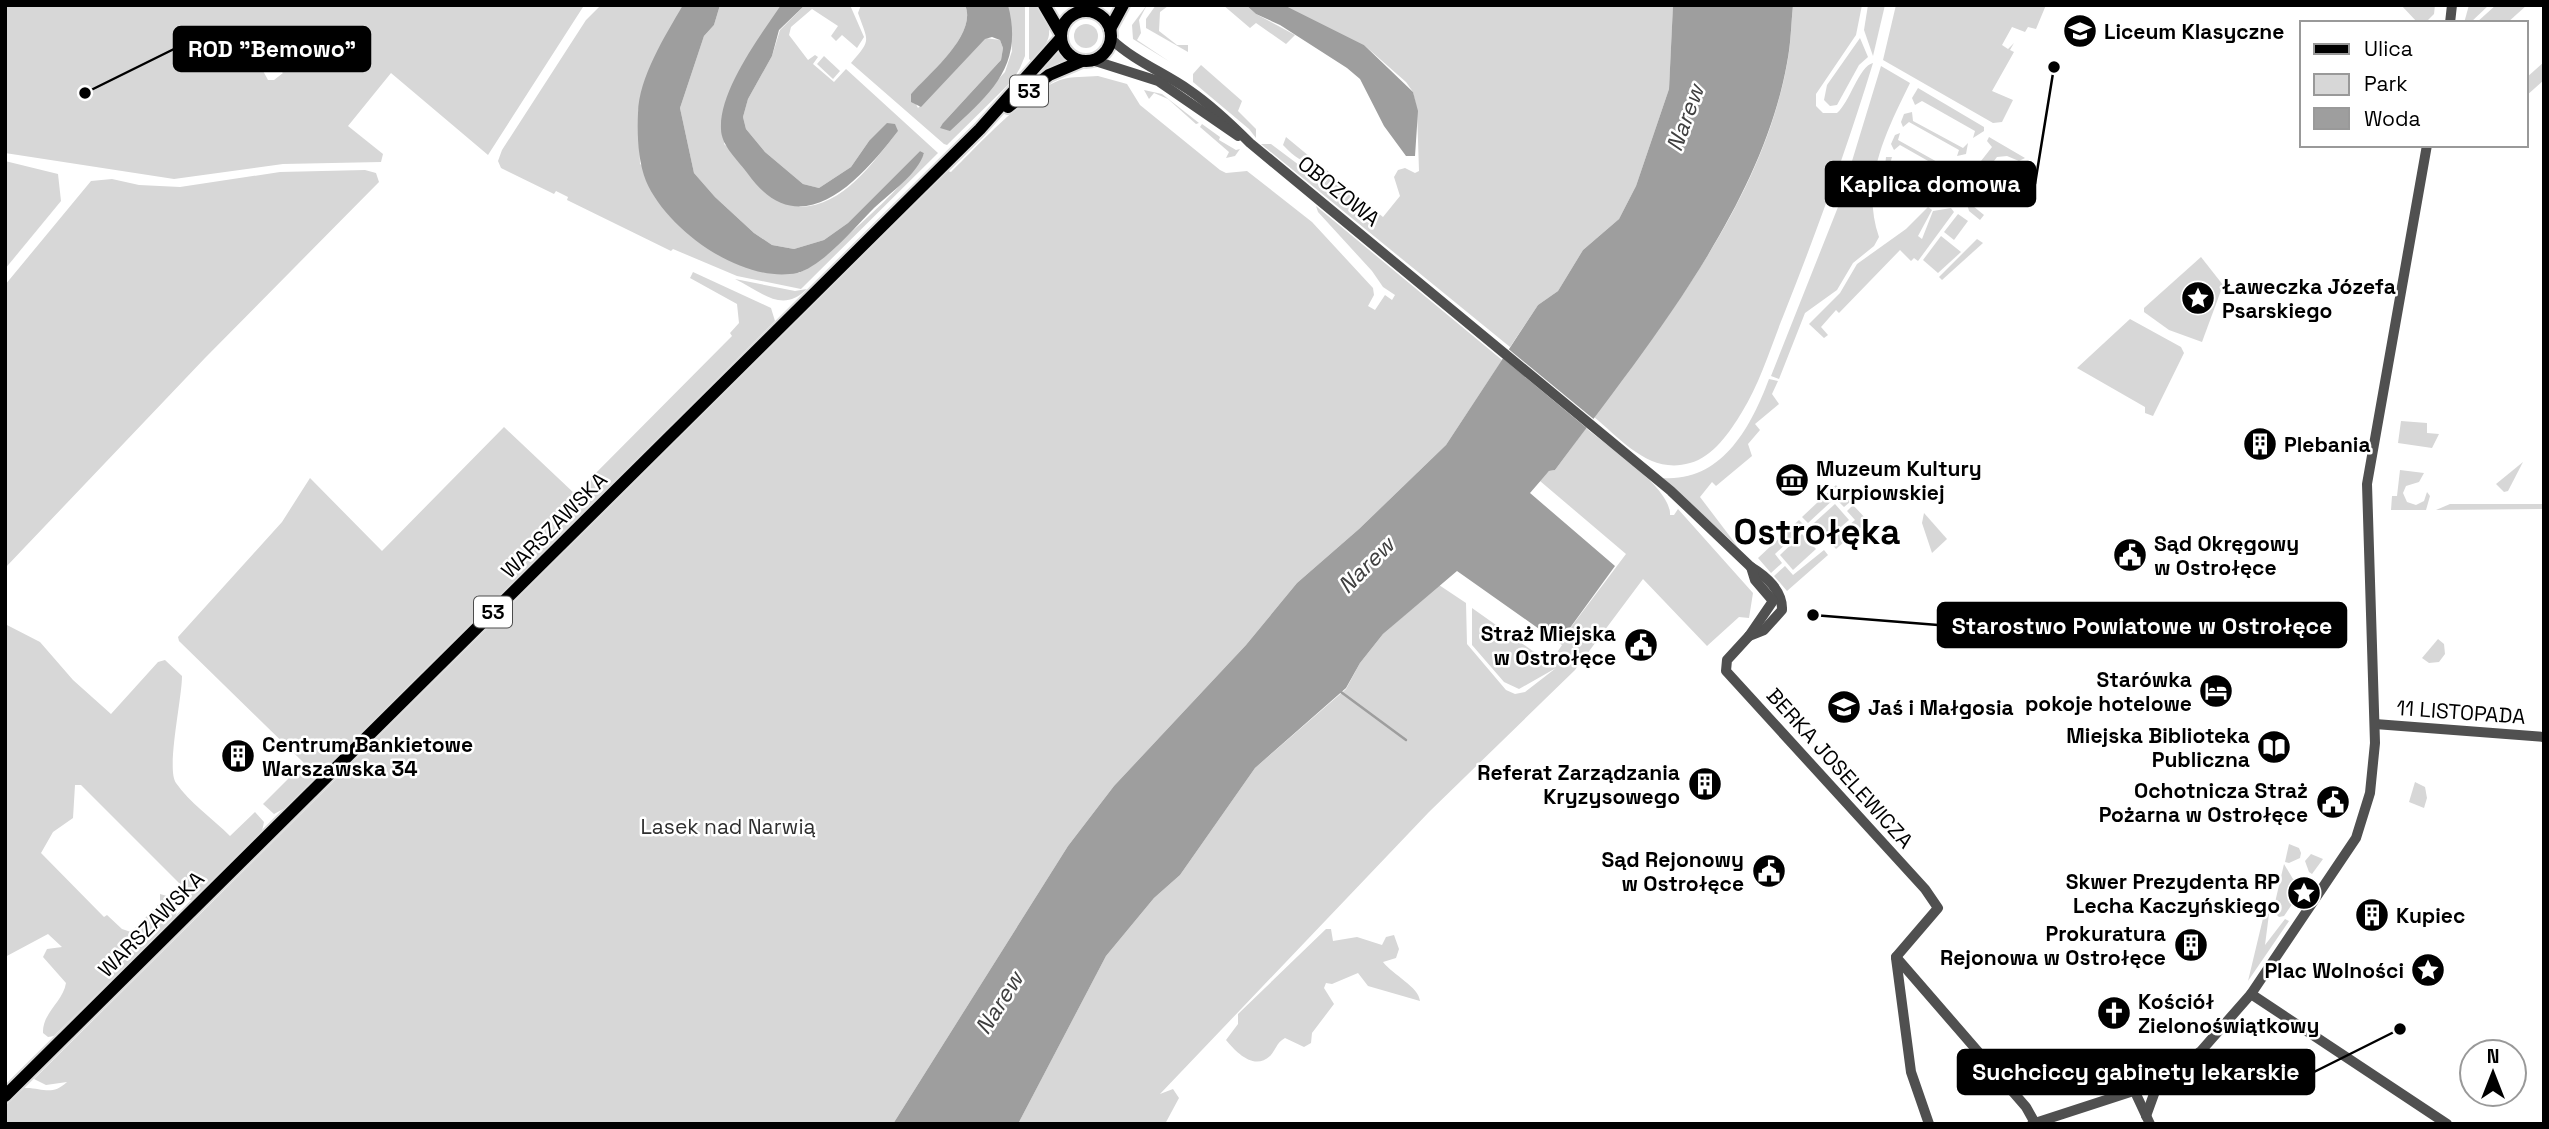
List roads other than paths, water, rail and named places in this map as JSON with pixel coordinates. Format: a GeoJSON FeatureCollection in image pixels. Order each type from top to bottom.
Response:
{"type":"FeatureCollection","features":[{"type":"Feature","properties":{"kind":"main road","name":"53"},"geometry":{"type":"LineString","coordinates":[[1044,5],[1069,54],[1087,61],[1103,55],[1111,34],[1104,19],[1086,8],[1068,19],[1061,36]]}},
{"type":"Feature","properties":{"kind":"main road"},"geometry":{"type":"LineString","coordinates":[[1111,34],[1123,5]]}},
{"type":"Feature","properties":{"kind":"main road","name":"WARSZAWSKA"},"geometry":{"type":"LineString","coordinates":[[5,1096],[980,129],[1061,36]]}},
{"type":"Feature","properties":{"kind":"main road","name":"WARSZAWSKA"},"geometry":{"type":"LineString","coordinates":[[980,129],[1043,79],[1087,61]]}},
{"type":"Feature","properties":{"kind":"street","name":"OBOZOWA"},"geometry":{"type":"LineString","coordinates":[[1111,34],[1132,57],[1189,90],[1225,118],[1250,144]]}},
{"type":"Feature","properties":{"kind":"street","name":"OBOZOWA"},"geometry":{"type":"LineString","coordinates":[[1087,61],[1158,81],[1250,144],[1693,510],[1751,567]]}},
{"type":"Feature","properties":{"kind":"street"},"geometry":{"type":"LineString","coordinates":[[1896,957],[2026,1107],[2033,1123],[2158,1083],[2201,1051],[2251,994],[2356,838],[2370,793],[2375,724],[2367,484],[2427,147]]}},
{"type":"Feature","properties":{"kind":"street"},"geometry":{"type":"LineString","coordinates":[[1749,636],[1773,601],[1755,580],[1751,567]]}},
{"type":"Feature","properties":{"kind":"street"},"geometry":{"type":"LineString","coordinates":[[1749,636],[1763,630],[1782,610],[1780,595],[1763,574],[1751,567]]}},
{"type":"Feature","properties":{"kind":"street","name":"BERKA JOSELEWICZA"},"geometry":{"type":"LineString","coordinates":[[1749,636],[1726,664],[1726,671],[1938,908],[1896,957]]}},
{"type":"Feature","properties":{"kind":"street","name":"11 LISTOPADA"},"geometry":{"type":"LineString","coordinates":[[2375,724],[2544,737]]}},
{"type":"Feature","properties":{"kind":"street"},"geometry":{"type":"LineString","coordinates":[[1896,957],[1911,1072],[1929,1124]]}},
{"type":"Feature","properties":{"kind":"street"},"geometry":{"type":"LineString","coordinates":[[2251,994],[2446,1124]]}},
{"type":"Feature","properties":{"kind":"street"},"geometry":{"type":"LineString","coordinates":[[2148,1120],[2158,1083]]}},
{"type":"Feature","properties":{"kind":"street"},"geometry":{"type":"LineString","coordinates":[[2134,1092],[2148,1120]]}},
{"type":"Feature","properties":{"kind":"water"},"geometry":{"type":"Polygon","coordinates":[[[683,5],[720,5],[714,25],[704,36],[680,108],[694,173],[715,197],[754,233],[772,245],[794,249],[824,240],[848,223],[920,151],[924,153],[921,161],[903,183],[828,255],[807,269],[797,273],[776,274],[731,262],[689,235],[671,218],[646,181],[639,148],[639,99],[654,57],[683,5]]]}},
{"type":"Feature","properties":{"kind":"water"},"geometry":{"type":"Polygon","coordinates":[[[781,5],[805,5],[779,30],[772,56],[748,99],[743,117],[746,129],[765,152],[803,184],[819,188],[851,167],[869,141],[887,123],[895,124],[898,131],[848,185],[829,198],[809,206],[789,205],[768,195],[731,153],[721,129],[727,98],[742,64],[781,5]]]}},
{"type":"Feature","properties":{"kind":"water"},"geometry":{"type":"Polygon","coordinates":[[[965,5],[1008,5],[1012,26],[1011,45],[1007,62],[991,91],[950,131],[940,128],[1001,60],[1003,48],[1000,40],[992,37],[985,39],[921,107],[911,102],[911,94],[958,41],[965,28],[965,5]]]}},
{"type":"Feature","properties":{"kind":"water"},"geometry":{"type":"Polygon","coordinates":[[[1246,5],[1284,5],[1364,45],[1413,92],[1418,111],[1415,156],[1406,156],[1384,126],[1360,79],[1347,68],[1280,25],[1256,14],[1246,5]]]}},
{"type":"Feature","properties":{"kind":"water","name":"Narew"},"geometry":{"type":"Polygon","coordinates":[[[1673,5],[1793,5],[1790,41],[1773,118],[1752,172],[1725,226],[1660,329],[1555,470],[1549,471],[1530,493],[1615,566],[1559,643],[1457,571],[1383,634],[1360,663],[1346,688],[1255,768],[1180,875],[1154,898],[1106,956],[1018,1124],[893,1124],[1068,846],[1114,786],[1246,645],[1297,583],[1359,529],[1446,445],[1538,305],[1558,291],[1583,250],[1619,219],[1636,186],[1669,89],[1673,5]]]}},
{"type":"Feature","properties":{"kind":"waterway"},"geometry":{"type":"LineString","coordinates":[[1341,692],[1406,740]]}},
{"type":"Feature","properties":{"kind":"place","name":"Liceum Klasyczne"},"geometry":{"type":"Point","coordinates":[2080,31]}},
{"type":"Feature","properties":{"kind":"place","name":"Kaplica domowa"},"geometry":{"type":"Point","coordinates":[2054,67]}},
{"type":"Feature","properties":{"kind":"place","name":"ROD \"Bemowo\""},"geometry":{"type":"Point","coordinates":[85,93]}},
{"type":"Feature","properties":{"kind":"place","name":"Ławeczka Józefa Psarskiego"},"geometry":{"type":"Point","coordinates":[2198,298]}},
{"type":"Feature","properties":{"kind":"place","name":"Plebania"},"geometry":{"type":"Point","coordinates":[2260,444]}},
{"type":"Feature","properties":{"kind":"place","name":"Muzeum Kultury Kurpiowskiej"},"geometry":{"type":"Point","coordinates":[1792,480]}},
{"type":"Feature","properties":{"kind":"place","name":"Sąd Okręgowy w Ostrołęce"},"geometry":{"type":"Point","coordinates":[2130,555]}},
{"type":"Feature","properties":{"kind":"place","name":"Starostwo Powiatowe w Ostrołęce"},"geometry":{"type":"Point","coordinates":[1813,615]}},
{"type":"Feature","properties":{"kind":"place","name":"Straż Miejska w Ostrołęce"},"geometry":{"type":"Point","coordinates":[1641,645]}},
{"type":"Feature","properties":{"kind":"place","name":"Starówka pokoje hotelowe"},"geometry":{"type":"Point","coordinates":[2216,691]}},
{"type":"Feature","properties":{"kind":"place","name":"Jaś i Małgosia"},"geometry":{"type":"Point","coordinates":[1844,707]}},
{"type":"Feature","properties":{"kind":"place","name":"Miejska Biblioteka Publiczna"},"geometry":{"type":"Point","coordinates":[2274,747]}},
{"type":"Feature","properties":{"kind":"place","name":"Centrum Bankietowe Warszawska 34"},"geometry":{"type":"Point","coordinates":[238,756]}},
{"type":"Feature","properties":{"kind":"place","name":"Referat Zarządzania Kryzysowego"},"geometry":{"type":"Point","coordinates":[1705,784]}},
{"type":"Feature","properties":{"kind":"place","name":"Ochotnicza Straż Pożarna w Ostrołęce"},"geometry":{"type":"Point","coordinates":[2333,802]}},
{"type":"Feature","properties":{"kind":"place","name":"Sąd Rejonowy w Ostrołęce"},"geometry":{"type":"Point","coordinates":[1769,871]}},
{"type":"Feature","properties":{"kind":"place","name":"Skwer Prezydenta RP Lecha Kaczyńskiego"},"geometry":{"type":"Point","coordinates":[2304,893]}},
{"type":"Feature","properties":{"kind":"place","name":"Kupiec"},"geometry":{"type":"Point","coordinates":[2372,915]}},
{"type":"Feature","properties":{"kind":"place","name":"Prokuratura Rejonowa w Ostrołęce"},"geometry":{"type":"Point","coordinates":[2191,945]}},
{"type":"Feature","properties":{"kind":"place","name":"Plac Wolności"},"geometry":{"type":"Point","coordinates":[2428,970]}},
{"type":"Feature","properties":{"kind":"place","name":"Kościół Zielonoświątkowy"},"geometry":{"type":"Point","coordinates":[2114,1013]}},
{"type":"Feature","properties":{"kind":"place","name":"Suchciccy gabinety lekarskie"},"geometry":{"type":"Point","coordinates":[2400,1029]}},
{"type":"Feature","properties":{"kind":"district","name":"Ostrołęka"},"geometry":{"type":"Point","coordinates":[1817,532]}},
{"type":"Feature","properties":{"kind":"park label","name":"Lasek nad Narwią"},"geometry":{"type":"Point","coordinates":[728,826]}}]}
